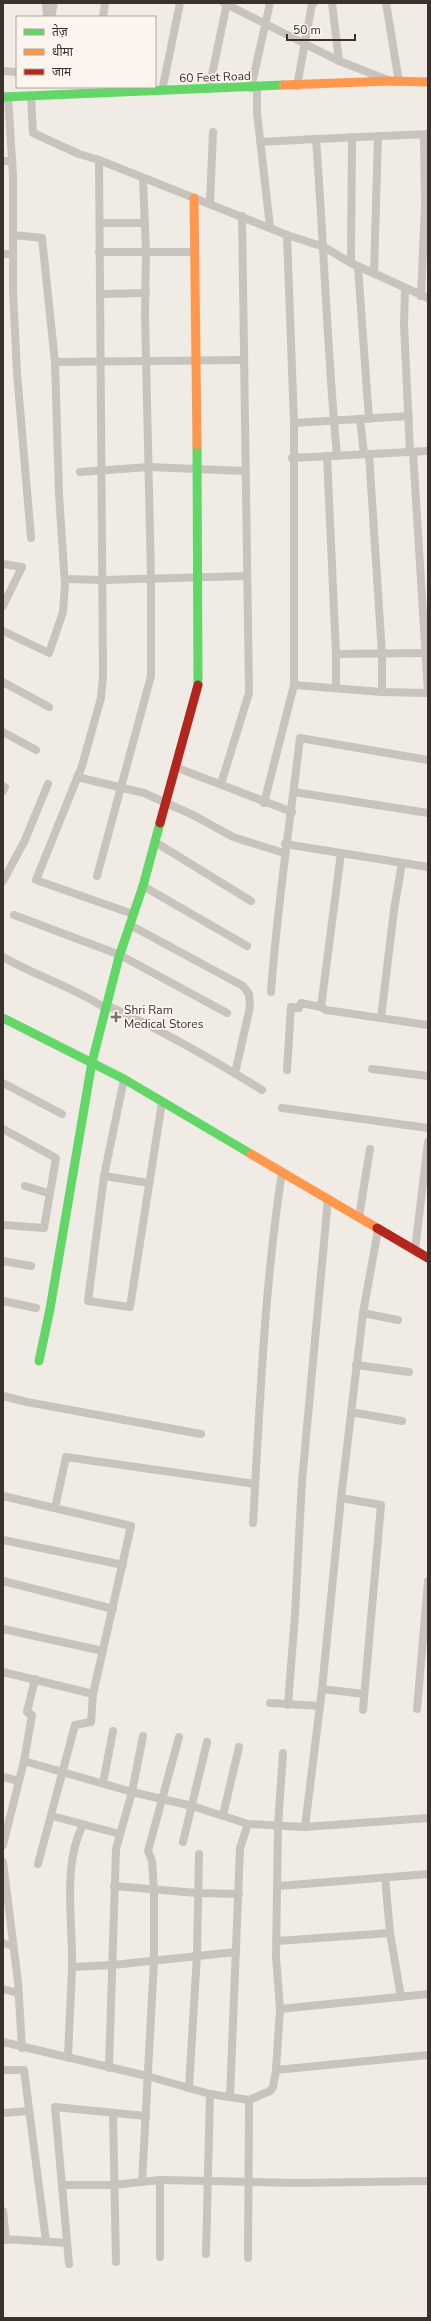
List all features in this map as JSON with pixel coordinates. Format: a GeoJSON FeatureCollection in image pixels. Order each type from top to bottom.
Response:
{"type":"FeatureCollection","features":[{"type":"Feature","properties":{"kind":"street"},"geometry":{"type":"LineString","coordinates":[[46,3],[47,16]]}},
{"type":"Feature","properties":{"kind":"street"},"geometry":{"type":"LineString","coordinates":[[51,16],[54,3]]}},
{"type":"Feature","properties":{"kind":"street"},"geometry":{"type":"LineString","coordinates":[[102,16],[106,3]]}},
{"type":"Feature","properties":{"kind":"street"},"geometry":{"type":"LineString","coordinates":[[162,91],[180,3]]}},
{"type":"Feature","properties":{"kind":"street"},"geometry":{"type":"LineString","coordinates":[[270,3],[254,88],[270,228]]}},
{"type":"Feature","properties":{"kind":"street"},"geometry":{"type":"LineString","coordinates":[[297,86],[312,4],[314,3]]}},
{"type":"Feature","properties":{"kind":"street"},"geometry":{"type":"LineString","coordinates":[[332,3],[339,61]]}},
{"type":"Feature","properties":{"kind":"street"},"geometry":{"type":"LineString","coordinates":[[209,89],[226,4],[339,61],[395,82],[386,3]]}},
{"type":"Feature","properties":{"kind":"street"},"geometry":{"type":"LineString","coordinates":[[3,71],[16,72]]}},
{"type":"Feature","properties":{"kind":"street","name":"60 Feet Road"},"geometry":{"type":"LineString","coordinates":[[5,96],[90,90],[162,91],[428,82]]}},
{"type":"Feature","properties":{"kind":"street"},"geometry":{"type":"LineString","coordinates":[[35,93],[33,134],[79,154],[99,160],[210,203],[287,235],[324,247],[355,265],[424,297],[426,135],[316,138],[261,142]]}},
{"type":"Feature","properties":{"kind":"street"},"geometry":{"type":"LineString","coordinates":[[5,96],[12,161],[14,235],[13,254],[21,438],[31,538]]}},
{"type":"Feature","properties":{"kind":"street"},"geometry":{"type":"LineString","coordinates":[[210,203],[213,132]]}},
{"type":"Feature","properties":{"kind":"street"},"geometry":{"type":"LineString","coordinates":[[374,273],[378,136]]}},
{"type":"Feature","properties":{"kind":"street"},"geometry":{"type":"LineString","coordinates":[[352,137],[355,265],[369,419]]}},
{"type":"Feature","properties":{"kind":"street"},"geometry":{"type":"LineString","coordinates":[[316,138],[324,247],[327,329],[337,456]]}},
{"type":"Feature","properties":{"kind":"street"},"geometry":{"type":"LineString","coordinates":[[99,160],[104,676],[101,698],[77,778],[62,811],[36,880],[133,914]]}},
{"type":"Feature","properties":{"kind":"street"},"geometry":{"type":"LineString","coordinates":[[3,161],[12,161]]}},
{"type":"Feature","properties":{"kind":"street"},"geometry":{"type":"LineString","coordinates":[[96,876],[122,789],[151,676],[146,251],[143,178]]}},
{"type":"Feature","properties":{"kind":"street"},"geometry":{"type":"LineString","coordinates":[[39,1360],[92,1062],[105,1007],[120,955],[143,886],[174,767],[199,681],[194,198]]}},
{"type":"Feature","properties":{"kind":"street"},"geometry":{"type":"LineString","coordinates":[[221,784],[249,693],[246,576],[242,216]]}},
{"type":"Feature","properties":{"kind":"street"},"geometry":{"type":"LineString","coordinates":[[100,223],[145,223]]}},
{"type":"Feature","properties":{"kind":"street"},"geometry":{"type":"LineString","coordinates":[[3,631],[50,653],[63,612],[65,579],[59,494],[55,362],[42,238],[14,235]]}},
{"type":"Feature","properties":{"kind":"street"},"geometry":{"type":"LineString","coordinates":[[264,803],[294,685],[292,458],[294,423],[287,235]]}},
{"type":"Feature","properties":{"kind":"street"},"geometry":{"type":"LineString","coordinates":[[99,252],[195,252]]}},
{"type":"Feature","properties":{"kind":"street"},"geometry":{"type":"LineString","coordinates":[[3,254],[13,254]]}},
{"type":"Feature","properties":{"kind":"street"},"geometry":{"type":"LineString","coordinates":[[294,685],[382,692],[428,693],[409,416],[404,325],[405,289]]}},
{"type":"Feature","properties":{"kind":"street"},"geometry":{"type":"LineString","coordinates":[[100,294],[146,293]]}},
{"type":"Feature","properties":{"kind":"street"},"geometry":{"type":"LineString","coordinates":[[55,362],[243,360]]}},
{"type":"Feature","properties":{"kind":"street"},"geometry":{"type":"LineString","coordinates":[[294,423],[409,416]]}},
{"type":"Feature","properties":{"kind":"street"},"geometry":{"type":"LineString","coordinates":[[360,419],[367,454],[382,654],[382,692]]}},
{"type":"Feature","properties":{"kind":"street"},"geometry":{"type":"LineString","coordinates":[[292,458],[428,451]]}},
{"type":"Feature","properties":{"kind":"street"},"geometry":{"type":"LineString","coordinates":[[327,456],[336,654],[336,688]]}},
{"type":"Feature","properties":{"kind":"street"},"geometry":{"type":"LineString","coordinates":[[80,472],[148,467],[246,471]]}},
{"type":"Feature","properties":{"kind":"street"},"geometry":{"type":"LineString","coordinates":[[3,562],[22,567],[3,606]]}},
{"type":"Feature","properties":{"kind":"street"},"geometry":{"type":"LineString","coordinates":[[65,579],[103,580],[246,576]]}},
{"type":"Feature","properties":{"kind":"street"},"geometry":{"type":"LineString","coordinates":[[336,654],[425,653]]}},
{"type":"Feature","properties":{"kind":"street"},"geometry":{"type":"LineString","coordinates":[[3,682],[49,707]]}},
{"type":"Feature","properties":{"kind":"street"},"geometry":{"type":"LineString","coordinates":[[3,732],[36,750]]}},
{"type":"Feature","properties":{"kind":"street"},"geometry":{"type":"LineString","coordinates":[[271,992],[285,844],[292,812],[300,738],[428,760]]}},
{"type":"Feature","properties":{"kind":"street"},"geometry":{"type":"LineString","coordinates":[[174,767],[221,784],[264,803],[292,812]]}},
{"type":"Feature","properties":{"kind":"street"},"geometry":{"type":"LineString","coordinates":[[77,778],[144,793],[233,837],[284,853]]}},
{"type":"Feature","properties":{"kind":"street"},"geometry":{"type":"LineString","coordinates":[[3,881],[25,840],[48,784]]}},
{"type":"Feature","properties":{"kind":"street"},"geometry":{"type":"LineString","coordinates":[[3,786],[5,787],[3,791]]}},
{"type":"Feature","properties":{"kind":"street"},"geometry":{"type":"LineString","coordinates":[[294,792],[428,813]]}},
{"type":"Feature","properties":{"kind":"street"},"geometry":{"type":"LineString","coordinates":[[155,842],[251,901]]}},
{"type":"Feature","properties":{"kind":"street"},"geometry":{"type":"LineString","coordinates":[[285,844],[428,867]]}},
{"type":"Feature","properties":{"kind":"street"},"geometry":{"type":"LineString","coordinates":[[321,1007],[341,853]]}},
{"type":"Feature","properties":{"kind":"street"},"geometry":{"type":"LineString","coordinates":[[380,1018],[394,910],[402,863]]}},
{"type":"Feature","properties":{"kind":"street"},"geometry":{"type":"LineString","coordinates":[[143,886],[247,946]]}},
{"type":"Feature","properties":{"kind":"street"},"geometry":{"type":"LineString","coordinates":[[14,915],[120,955],[227,1013]]}},
{"type":"Feature","properties":{"kind":"street"},"geometry":{"type":"LineString","coordinates":[[130,925],[243,986],[249,994],[250,1007],[235,1073]]}},
{"type":"Feature","properties":{"kind":"street"},"geometry":{"type":"LineString","coordinates":[[3,957],[42,977],[84,994],[105,1007],[131,1016],[235,1073],[262,1090]]}},
{"type":"Feature","properties":{"kind":"street"},"geometry":{"type":"LineString","coordinates":[[287,1070],[290,1007],[299,1008],[301,1003],[321,1007],[326,1010],[428,1025]]}},
{"type":"Feature","properties":{"kind":"street"},"geometry":{"type":"LineString","coordinates":[[3,1018],[124,1079],[359,1217],[378,1230],[428,1258]]}},
{"type":"Feature","properties":{"kind":"street"},"geometry":{"type":"LineString","coordinates":[[372,1069],[428,1076]]}},
{"type":"Feature","properties":{"kind":"street"},"geometry":{"type":"LineString","coordinates":[[124,1079],[104,1176],[88,1301],[130,1307],[162,1102]]}},
{"type":"Feature","properties":{"kind":"street"},"geometry":{"type":"LineString","coordinates":[[3,1083],[62,1114]]}},
{"type":"Feature","properties":{"kind":"street"},"geometry":{"type":"LineString","coordinates":[[282,1108],[428,1128]]}},
{"type":"Feature","properties":{"kind":"street"},"geometry":{"type":"LineString","coordinates":[[3,1129],[56,1158],[48,1192],[44,1228],[3,1225]]}},
{"type":"Feature","properties":{"kind":"street"},"geometry":{"type":"LineString","coordinates":[[415,1250],[419,1210],[426,1170],[428,1142]]}},
{"type":"Feature","properties":{"kind":"street"},"geometry":{"type":"LineString","coordinates":[[359,1217],[370,1149]]}},
{"type":"Feature","properties":{"kind":"street"},"geometry":{"type":"LineString","coordinates":[[253,1523],[261,1365],[271,1246],[282,1172]]}},
{"type":"Feature","properties":{"kind":"street"},"geometry":{"type":"LineString","coordinates":[[104,1176],[149,1183]]}},
{"type":"Feature","properties":{"kind":"street"},"geometry":{"type":"LineString","coordinates":[[25,1186],[48,1192]]}},
{"type":"Feature","properties":{"kind":"street"},"geometry":{"type":"LineString","coordinates":[[288,1704],[295,1614],[302,1481],[328,1199]]}},
{"type":"Feature","properties":{"kind":"street"},"geometry":{"type":"LineString","coordinates":[[419,1210],[428,1210]]}},
{"type":"Feature","properties":{"kind":"street"},"geometry":{"type":"LineString","coordinates":[[305,1827],[322,1689],[356,1365],[363,1313],[378,1230]]}},
{"type":"Feature","properties":{"kind":"street"},"geometry":{"type":"LineString","coordinates":[[3,1261],[31,1266]]}},
{"type":"Feature","properties":{"kind":"street"},"geometry":{"type":"LineString","coordinates":[[3,1301],[36,1308]]}},
{"type":"Feature","properties":{"kind":"street"},"geometry":{"type":"LineString","coordinates":[[363,1313],[398,1320]]}},
{"type":"Feature","properties":{"kind":"street"},"geometry":{"type":"LineString","coordinates":[[356,1365],[409,1372]]}},
{"type":"Feature","properties":{"kind":"street"},"geometry":{"type":"LineString","coordinates":[[3,1396],[26,1402],[201,1434]]}},
{"type":"Feature","properties":{"kind":"street"},"geometry":{"type":"LineString","coordinates":[[351,1412],[402,1421]]}},
{"type":"Feature","properties":{"kind":"street"},"geometry":{"type":"LineString","coordinates":[[55,1508],[66,1458],[255,1484]]}},
{"type":"Feature","properties":{"kind":"street"},"geometry":{"type":"LineString","coordinates":[[3,1496],[131,1526],[93,1694],[91,1722],[75,1725],[38,1864]]}},
{"type":"Feature","properties":{"kind":"street"},"geometry":{"type":"LineString","coordinates":[[341,1498],[381,1505],[363,1710]]}},
{"type":"Feature","properties":{"kind":"street"},"geometry":{"type":"LineString","coordinates":[[3,1540],[123,1565]]}},
{"type":"Feature","properties":{"kind":"street"},"geometry":{"type":"LineString","coordinates":[[3,1581],[113,1609]]}},
{"type":"Feature","properties":{"kind":"street"},"geometry":{"type":"LineString","coordinates":[[417,1710],[428,1581]]}},
{"type":"Feature","properties":{"kind":"street"},"geometry":{"type":"LineString","coordinates":[[3,1629],[103,1651]]}},
{"type":"Feature","properties":{"kind":"street"},"geometry":{"type":"LineString","coordinates":[[3,1672],[93,1694]]}},
{"type":"Feature","properties":{"kind":"street"},"geometry":{"type":"LineString","coordinates":[[3,1845],[24,1761],[32,1715],[27,1712],[35,1679]]}},
{"type":"Feature","properties":{"kind":"street"},"geometry":{"type":"LineString","coordinates":[[322,1689],[364,1694]]}},
{"type":"Feature","properties":{"kind":"street"},"geometry":{"type":"LineString","coordinates":[[270,1703],[320,1706]]}},
{"type":"Feature","properties":{"kind":"street"},"geometry":{"type":"LineString","coordinates":[[103,1783],[114,1731]]}},
{"type":"Feature","properties":{"kind":"street"},"geometry":{"type":"LineString","coordinates":[[108,2068],[113,1965],[116,1849],[132,1792],[144,1736]]}},
{"type":"Feature","properties":{"kind":"street"},"geometry":{"type":"LineString","coordinates":[[142,2182],[154,1961],[154,1890],[152,1861],[148,1851],[161,1798],[179,1737]]}},
{"type":"Feature","properties":{"kind":"street"},"geometry":{"type":"LineString","coordinates":[[183,1842],[207,1742]]}},
{"type":"Feature","properties":{"kind":"street"},"geometry":{"type":"LineString","coordinates":[[222,1815],[240,1748]]}},
{"type":"Feature","properties":{"kind":"street"},"geometry":{"type":"LineString","coordinates":[[3,2042],[22,2048],[147,2076],[210,2094],[249,2100],[270,2091],[273,2087],[276,2070],[280,2009],[277,1942],[278,1825],[283,1754]]}},
{"type":"Feature","properties":{"kind":"street"},"geometry":{"type":"LineString","coordinates":[[24,1761],[132,1792],[192,1806],[248,1824],[305,1827],[428,1818]]}},
{"type":"Feature","properties":{"kind":"street"},"geometry":{"type":"LineString","coordinates":[[3,1777],[19,1781]]}},
{"type":"Feature","properties":{"kind":"street"},"geometry":{"type":"LineString","coordinates":[[52,1816],[120,1834]]}},
{"type":"Feature","properties":{"kind":"street"},"geometry":{"type":"LineString","coordinates":[[230,2097],[240,1848],[248,1824]]}},
{"type":"Feature","properties":{"kind":"street"},"geometry":{"type":"LineString","coordinates":[[68,2058],[72,1967],[72,1859],[77,1836],[83,1825]]}},
{"type":"Feature","properties":{"kind":"street"},"geometry":{"type":"LineString","coordinates":[[189,2088],[197,1955],[197,1893],[199,1854]]}},
{"type":"Feature","properties":{"kind":"street"},"geometry":{"type":"LineString","coordinates":[[3,1862],[18,1993],[22,2048]]}},
{"type":"Feature","properties":{"kind":"street"},"geometry":{"type":"LineString","coordinates":[[278,1886],[428,1874]]}},
{"type":"Feature","properties":{"kind":"street"},"geometry":{"type":"LineString","coordinates":[[385,1878],[390,1933],[400,1997]]}},
{"type":"Feature","properties":{"kind":"street"},"geometry":{"type":"LineString","coordinates":[[114,1886],[197,1893],[239,1894]]}},
{"type":"Feature","properties":{"kind":"street"},"geometry":{"type":"LineString","coordinates":[[277,1942],[390,1933]]}},
{"type":"Feature","properties":{"kind":"street"},"geometry":{"type":"LineString","coordinates":[[3,1943],[13,1946]]}},
{"type":"Feature","properties":{"kind":"street"},"geometry":{"type":"LineString","coordinates":[[72,1967],[113,1965],[236,1952]]}},
{"type":"Feature","properties":{"kind":"street"},"geometry":{"type":"LineString","coordinates":[[3,1989],[18,1993]]}},
{"type":"Feature","properties":{"kind":"street"},"geometry":{"type":"LineString","coordinates":[[280,2009],[428,1994]]}},
{"type":"Feature","properties":{"kind":"street"},"geometry":{"type":"LineString","coordinates":[[276,2070],[428,2056]]}},
{"type":"Feature","properties":{"kind":"street"},"geometry":{"type":"LineString","coordinates":[[3,2070],[24,2070],[46,2241]]}},
{"type":"Feature","properties":{"kind":"street"},"geometry":{"type":"LineString","coordinates":[[206,2254],[210,2094]]}},
{"type":"Feature","properties":{"kind":"street"},"geometry":{"type":"LineString","coordinates":[[248,2258],[247,2181],[249,2100]]}},
{"type":"Feature","properties":{"kind":"street"},"geometry":{"type":"LineString","coordinates":[[69,2264],[55,2107],[146,2116]]}},
{"type":"Feature","properties":{"kind":"street"},"geometry":{"type":"LineString","coordinates":[[3,2113],[29,2111]]}},
{"type":"Feature","properties":{"kind":"street"},"geometry":{"type":"LineString","coordinates":[[113,2113],[113,2184],[116,2262]]}},
{"type":"Feature","properties":{"kind":"street"},"geometry":{"type":"LineString","coordinates":[[160,2180],[160,2257]]}},
{"type":"Feature","properties":{"kind":"street"},"geometry":{"type":"LineString","coordinates":[[63,2185],[113,2184],[160,2180],[296,2183],[428,2181]]}},
{"type":"Feature","properties":{"kind":"street"},"geometry":{"type":"LineString","coordinates":[[3,2212],[5,2240],[67,2243]]}},
{"type":"Feature","properties":{"kind":"traffic: fast"},"geometry":{"type":"LineString","coordinates":[[3,97],[283,85]]}},
{"type":"Feature","properties":{"kind":"traffic: fast"},"geometry":{"type":"LineString","coordinates":[[197,445],[198,685]]}},
{"type":"Feature","properties":{"kind":"traffic: fast"},"geometry":{"type":"LineString","coordinates":[[39,1361],[50,1309],[92,1062],[119,957],[143,886],[160,823]]}},
{"type":"Feature","properties":{"kind":"traffic: fast"},"geometry":{"type":"LineString","coordinates":[[3,1018],[124,1079],[251,1154]]}},
{"type":"Feature","properties":{"kind":"traffic: slow"},"geometry":{"type":"LineString","coordinates":[[283,85],[390,81],[428,82]]}},
{"type":"Feature","properties":{"kind":"traffic: slow"},"geometry":{"type":"LineString","coordinates":[[194,198],[197,445]]}},
{"type":"Feature","properties":{"kind":"traffic: slow"},"geometry":{"type":"LineString","coordinates":[[251,1154],[377,1228]]}},
{"type":"Feature","properties":{"kind":"traffic: jam"},"geometry":{"type":"LineString","coordinates":[[160,823],[198,685]]}},
{"type":"Feature","properties":{"kind":"traffic: jam"},"geometry":{"type":"LineString","coordinates":[[377,1228],[428,1258]]}},
{"type":"Feature","properties":{"kind":"place","name":"Shri Ram Medical Stores"},"geometry":{"type":"Point","coordinates":[116,1017]}}]}
